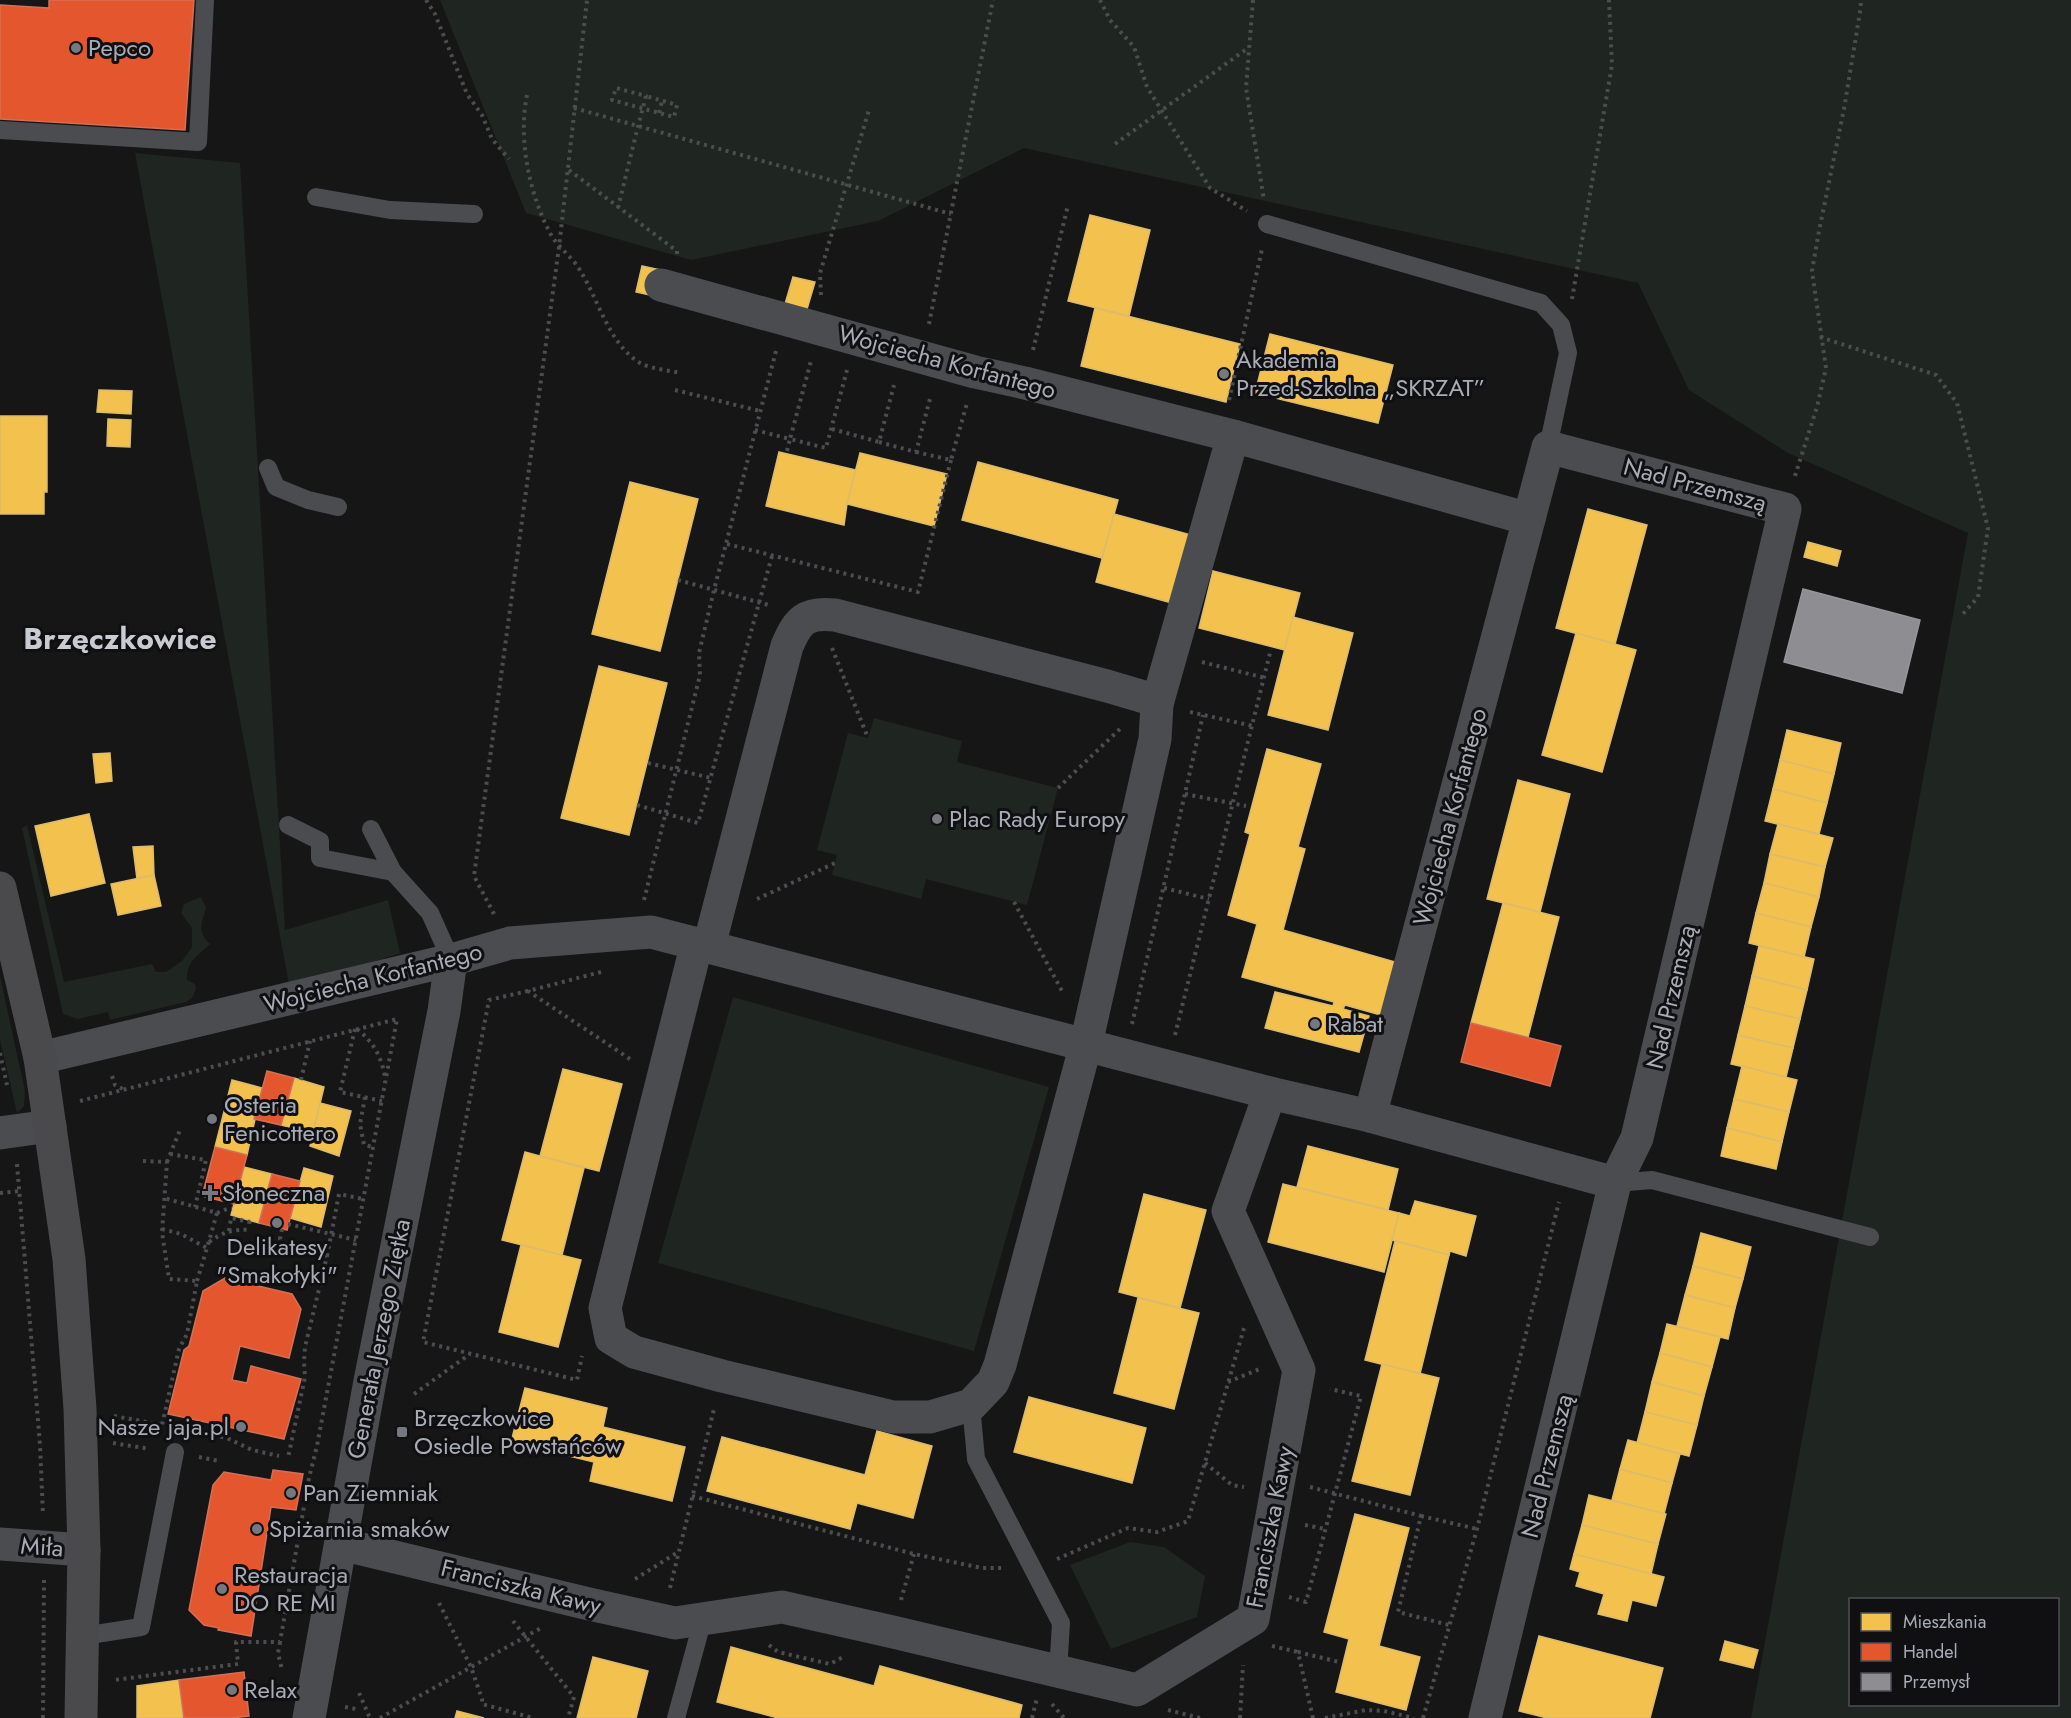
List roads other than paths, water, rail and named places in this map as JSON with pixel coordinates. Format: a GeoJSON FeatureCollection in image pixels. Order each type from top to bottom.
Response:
{"type":"FeatureCollection","features":[{"type":"Feature","properties":{"kind":"main road"},"geometry":{"type":"LineString","coordinates":[[0,888],[40,1058],[69,1259],[80,1409],[84,1550],[81,1718]]}},
{"type":"Feature","properties":{"kind":"street","name":"Wojciecha Korfantego"},"geometry":{"type":"LineString","coordinates":[[661,285],[975,372],[1233,436],[1530,519]]}},
{"type":"Feature","properties":{"kind":"street"},"geometry":{"type":"LineString","coordinates":[[1154,702],[835,615],[816,614],[805,618],[795,630],[787,646],[606,1308],[610,1338],[634,1352],[722,1376],[893,1417],[930,1417],[971,1405],[993,1382],[1000,1365],[1086,1044],[1155,739],[1154,702],[1171,654],[1233,436]]}},
{"type":"Feature","properties":{"kind":"street","name":"Nad Przemszą"},"geometry":{"type":"LineString","coordinates":[[1485,1718],[1615,1183],[1637,1138],[1785,509],[1548,447]]}},
{"type":"Feature","properties":{"kind":"street","name":"Wojciecha Korfantego"},"geometry":{"type":"LineString","coordinates":[[1370,1116],[1548,447]]}},
{"type":"Feature","properties":{"kind":"street","name":"Wojciecha Korfantego"},"geometry":{"type":"LineString","coordinates":[[40,1058],[451,960],[510,943],[651,932],[708,935],[1086,1044],[1270,1093],[1370,1116],[1615,1183]]}},
{"type":"Feature","properties":{"kind":"street","name":"Generała Jerzego Ziętka"},"geometry":{"type":"LineString","coordinates":[[309,1718],[372,1370],[444,1011],[451,960]]}},
{"type":"Feature","properties":{"kind":"street","name":"Franciszka Kawy"},"geometry":{"type":"LineString","coordinates":[[341,1544],[589,1605],[675,1623],[782,1607],[1137,1690],[1253,1619],[1299,1370],[1228,1211],[1270,1093]]}},
{"type":"Feature","properties":{"kind":"street"},"geometry":{"type":"LineString","coordinates":[[7,1132],[50,1126]]}},
{"type":"Feature","properties":{"kind":"street","name":"Miła"},"geometry":{"type":"LineString","coordinates":[[0,1544],[84,1550]]}},
{"type":"Feature","properties":{"kind":"lane"},"geometry":{"type":"LineString","coordinates":[[0,130],[198,142],[205,0]]}},
{"type":"Feature","properties":{"kind":"lane"},"geometry":{"type":"LineString","coordinates":[[316,197],[390,210],[474,214]]}},
{"type":"Feature","properties":{"kind":"lane"},"geometry":{"type":"LineString","coordinates":[[1268,224],[1541,303],[1561,325],[1568,353],[1548,447]]}},
{"type":"Feature","properties":{"kind":"lane"},"geometry":{"type":"LineString","coordinates":[[268,468],[276,487],[308,500],[338,507]]}},
{"type":"Feature","properties":{"kind":"lane"},"geometry":{"type":"LineString","coordinates":[[288,825],[320,842],[320,858],[393,872]]}},
{"type":"Feature","properties":{"kind":"lane"},"geometry":{"type":"LineString","coordinates":[[372,829],[393,872],[430,913],[451,960]]}},
{"type":"Feature","properties":{"kind":"lane"},"geometry":{"type":"LineString","coordinates":[[1615,1183],[1653,1180],[1870,1237]]}},
{"type":"Feature","properties":{"kind":"lane"},"geometry":{"type":"LineString","coordinates":[[971,1405],[976,1459],[1060,1623],[1058,1672]]}},
{"type":"Feature","properties":{"kind":"lane"},"geometry":{"type":"LineString","coordinates":[[83,1636],[141,1627],[175,1452]]}},
{"type":"Feature","properties":{"kind":"lane"},"geometry":{"type":"LineString","coordinates":[[676,1718],[703,1619]]}},
{"type":"Feature","properties":{"kind":"place","name":"Pepco"},"geometry":{"type":"Point","coordinates":[76,48]}},
{"type":"Feature","properties":{"kind":"place","name":"Akademia Przed-Szkolna „SKRZAT”"},"geometry":{"type":"Point","coordinates":[1224,374]}},
{"type":"Feature","properties":{"kind":"place","name":"Plac Rady Europy"},"geometry":{"type":"Point","coordinates":[937,819]}},
{"type":"Feature","properties":{"kind":"place","name":"Rabat"},"geometry":{"type":"Point","coordinates":[1315,1024]}},
{"type":"Feature","properties":{"kind":"place","name":"Osteria Fenicottero"},"geometry":{"type":"Point","coordinates":[212,1119]}},
{"type":"Feature","properties":{"kind":"place","name":"Słoneczna"},"geometry":{"type":"Point","coordinates":[210,1193]}},
{"type":"Feature","properties":{"kind":"place","name":"Delikatesy \"Smakołyki\""},"geometry":{"type":"Point","coordinates":[277,1223]}},
{"type":"Feature","properties":{"kind":"place","name":"Nasze jaja.pl"},"geometry":{"type":"Point","coordinates":[241,1427]}},
{"type":"Feature","properties":{"kind":"place","name":"Brzęczkowice Osiedle Powstańców"},"geometry":{"type":"Point","coordinates":[402,1432]}},
{"type":"Feature","properties":{"kind":"place","name":"Pan Ziemniak"},"geometry":{"type":"Point","coordinates":[291,1493]}},
{"type":"Feature","properties":{"kind":"place","name":"Spiżarnia smaków"},"geometry":{"type":"Point","coordinates":[257,1529]}},
{"type":"Feature","properties":{"kind":"place","name":"Restauracja DO RE MI"},"geometry":{"type":"Point","coordinates":[222,1589]}},
{"type":"Feature","properties":{"kind":"place","name":"Relax"},"geometry":{"type":"Point","coordinates":[232,1690]}},
{"type":"Feature","properties":{"kind":"district","name":"Brzęczkowice"},"geometry":{"type":"Point","coordinates":[120,639]}}]}
